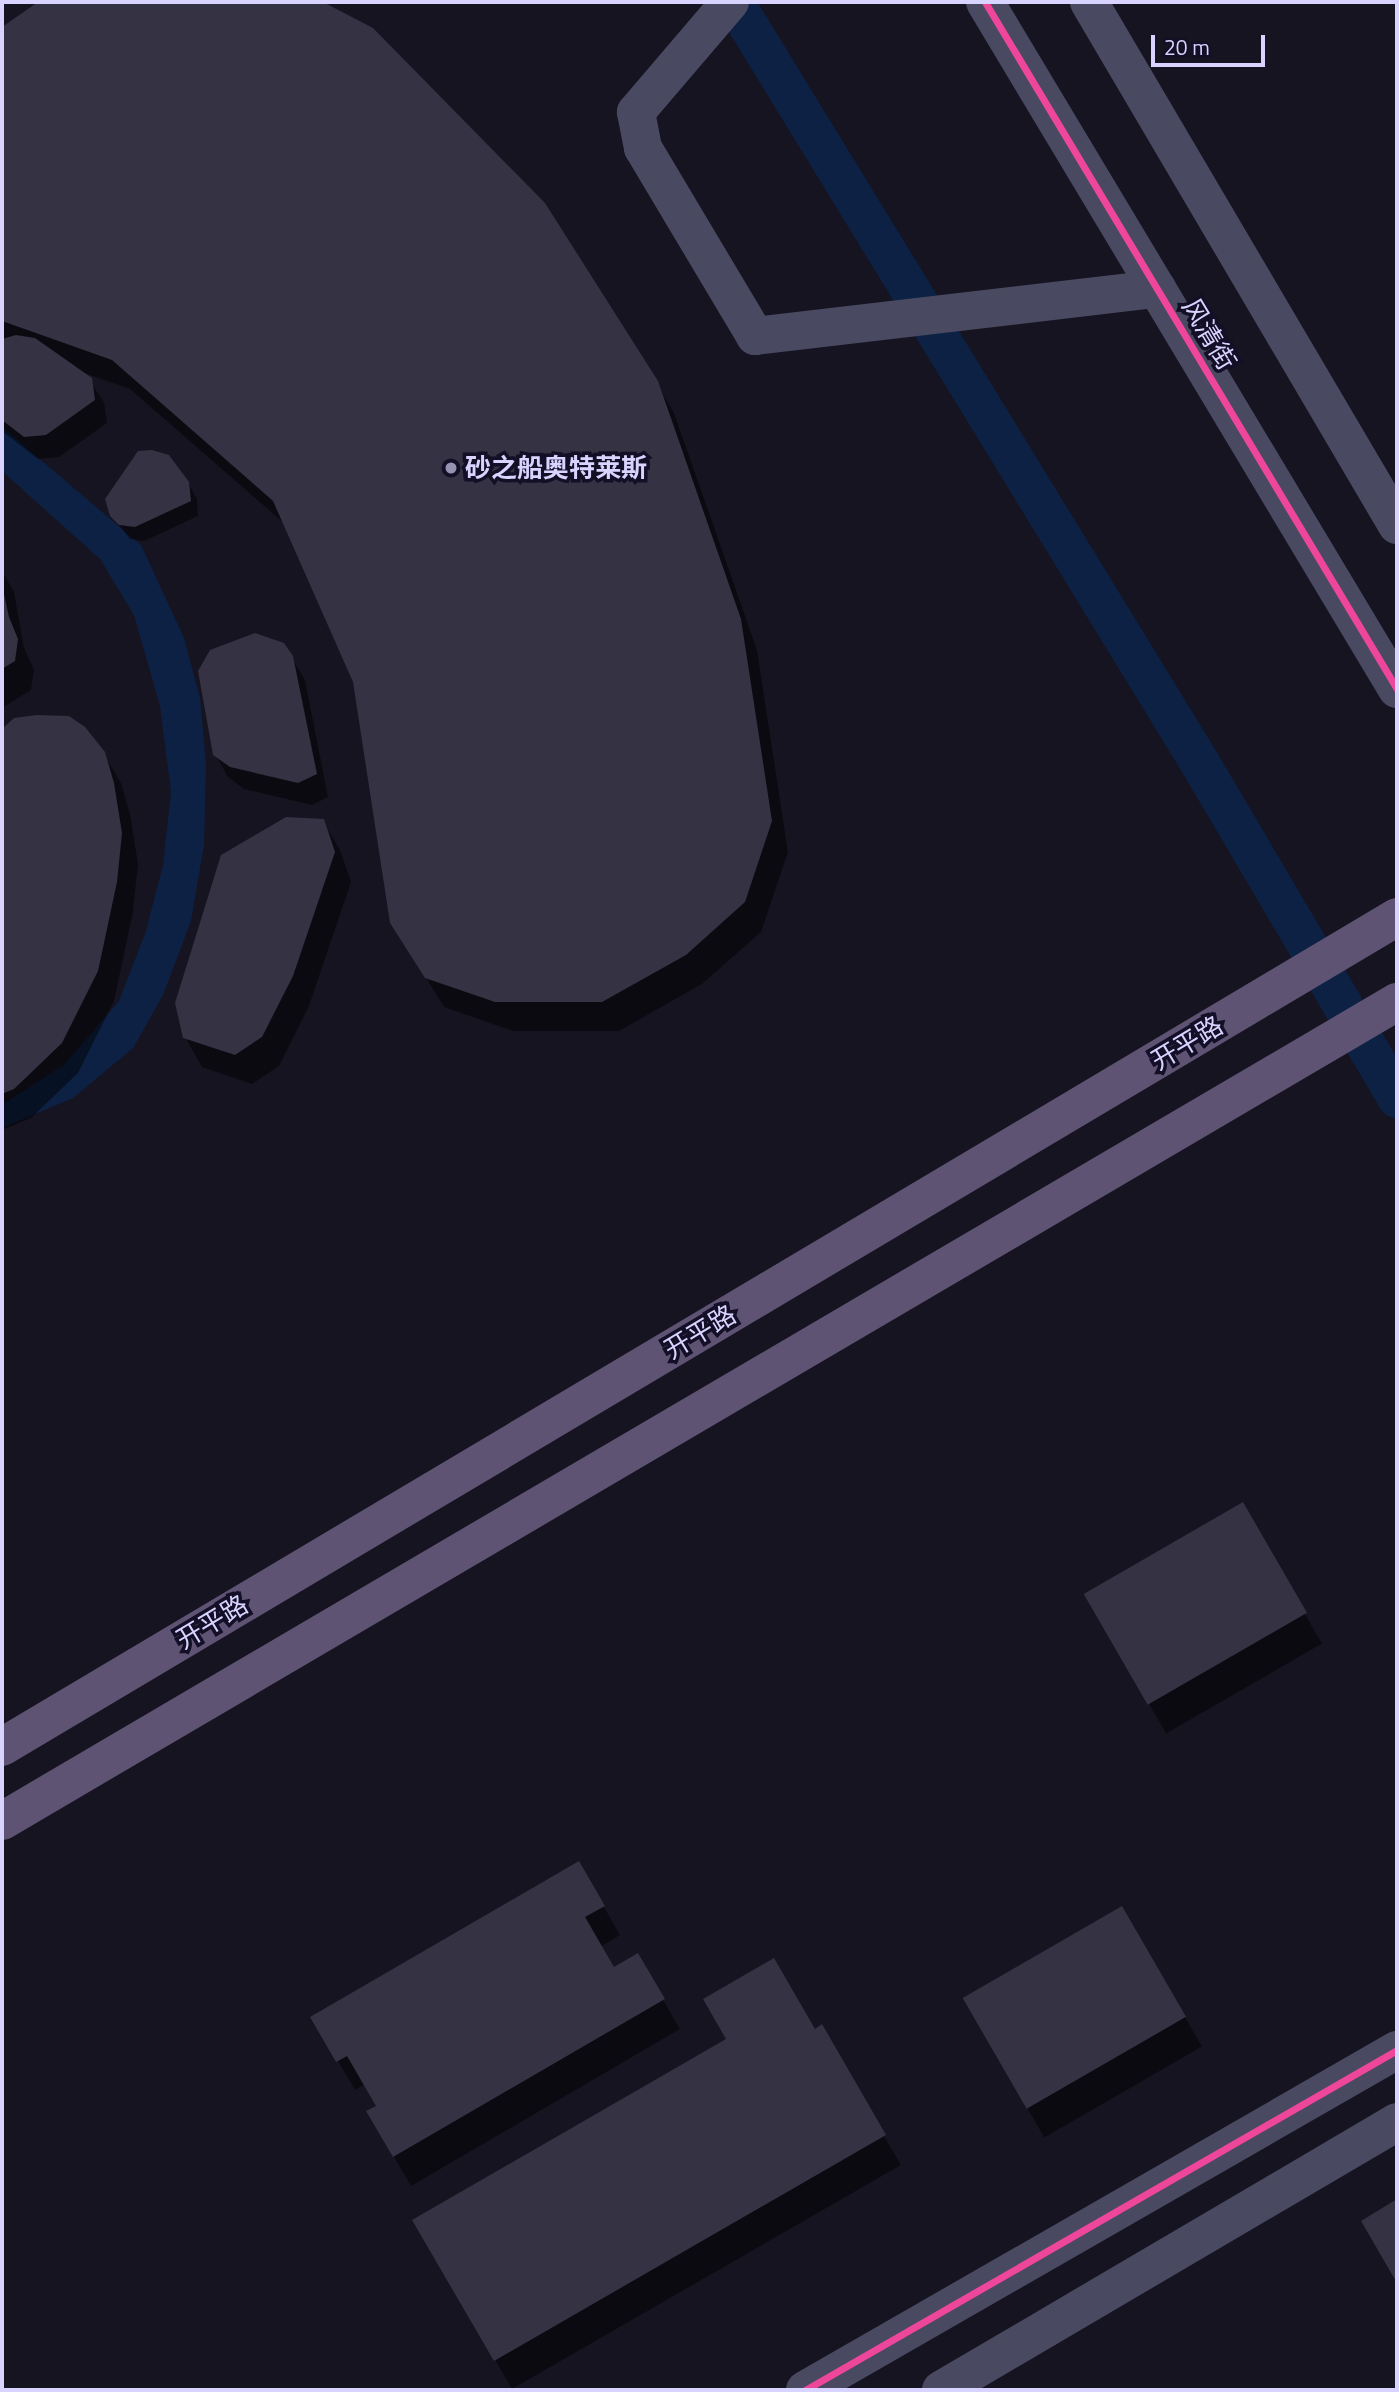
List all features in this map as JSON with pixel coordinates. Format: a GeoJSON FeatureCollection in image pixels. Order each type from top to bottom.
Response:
{"type":"FeatureCollection","features":[{"type":"Feature","properties":{"kind":"main road","name":"开平路"},"geometry":{"type":"LineString","coordinates":[[2,1747],[1397,918]]}},
{"type":"Feature","properties":{"kind":"main road"},"geometry":{"type":"LineString","coordinates":[[2,1821],[1397,1002]]}},
{"type":"Feature","properties":{"kind":"street"},"geometry":{"type":"LineString","coordinates":[[730,2],[636,112],[643,148],[755,336],[1157,289]]}},
{"type":"Feature","properties":{"kind":"street","name":"风清街"},"geometry":{"type":"LineString","coordinates":[[985,2],[1397,689]]}},
{"type":"Feature","properties":{"kind":"street"},"geometry":{"type":"LineString","coordinates":[[1089,2],[1397,525]]}},
{"type":"Feature","properties":{"kind":"street"},"geometry":{"type":"LineString","coordinates":[[805,2390],[1397,2050]]}},
{"type":"Feature","properties":{"kind":"street"},"geometry":{"type":"LineString","coordinates":[[941,2390],[1397,2122]]}},
{"type":"Feature","properties":{"kind":"water"},"geometry":{"type":"Polygon","coordinates":[[[2,427],[141,545],[184,638],[200,698],[206,763],[204,845],[191,921],[163,995],[133,1048],[73,1098],[2,1128],[2,1105],[65,1064],[119,1001],[146,931],[163,865],[171,792],[160,706],[134,615],[100,559],[2,471],[2,427]]]}},
{"type":"Feature","properties":{"kind":"building"},"geometry":{"type":"Polygon","coordinates":[[[38,2],[323,2],[373,28],[545,203],[658,381],[741,619],[772,821],[745,902],[686,955],[602,1002],[495,1002],[425,978],[390,923],[353,682],[273,501],[112,360],[2,321],[2,27],[38,2]]]}},
{"type":"Feature","properties":{"kind":"building"},"geometry":{"type":"Polygon","coordinates":[[[16,335],[35,338],[92,378],[95,400],[46,435],[24,437],[2,420],[2,339],[16,335]]]}},
{"type":"Feature","properties":{"kind":"building"},"geometry":{"type":"Polygon","coordinates":[[[152,450],[169,455],[189,482],[191,501],[135,527],[119,525],[110,516],[105,499],[138,451],[152,450]]]}},
{"type":"Feature","properties":{"kind":"building"},"geometry":{"type":"Polygon","coordinates":[[[2,585],[9,617],[18,639],[15,661],[2,669],[2,585]]]}},
{"type":"Feature","properties":{"kind":"building"},"geometry":{"type":"Polygon","coordinates":[[[255,633],[284,643],[293,656],[317,774],[298,783],[230,767],[213,755],[198,671],[210,650],[255,633]]]}},
{"type":"Feature","properties":{"kind":"building"},"geometry":{"type":"Polygon","coordinates":[[[37,715],[69,716],[85,727],[105,752],[114,783],[122,833],[117,882],[98,971],[62,1043],[14,1089],[2,1094],[2,729],[14,718],[37,715]]]}},
{"type":"Feature","properties":{"kind":"building"},"geometry":{"type":"Polygon","coordinates":[[[286,817],[324,819],[335,852],[293,976],[262,1037],[235,1055],[183,1038],[175,1003],[221,855],[286,817]]]}},
{"type":"Feature","properties":{"kind":"building"},"geometry":{"type":"Polygon","coordinates":[[[1243,1502],[1307,1613],[1148,1705],[1084,1594],[1243,1502]]]}},
{"type":"Feature","properties":{"kind":"building"},"geometry":{"type":"Polygon","coordinates":[[[579,1861],[605,1906],[585,1917],[614,1967],[638,1953],[665,1999],[393,2157],[366,2111],[376,2106],[347,2056],[336,2062],[310,2017],[579,1861]]]}},
{"type":"Feature","properties":{"kind":"building"},"geometry":{"type":"Polygon","coordinates":[[[1122,1906],[1186,2017],[1027,2109],[963,1998],[1122,1906]]]}},
{"type":"Feature","properties":{"kind":"building"},"geometry":{"type":"Polygon","coordinates":[[[774,1958],[815,2029],[822,2024],[886,2135],[494,2361],[412,2220],[726,2039],[703,1999],[774,1958]]]}},
{"type":"Feature","properties":{"kind":"building"},"geometry":{"type":"Polygon","coordinates":[[[1397,2199],[1397,2283],[1361,2221],[1397,2199]]]}},
{"type":"Feature","properties":{"kind":"waterway"},"geometry":{"type":"LineString","coordinates":[[734,2],[1200,763],[1397,1098]]}},
{"type":"Feature","properties":{"kind":"cycle path"},"geometry":{"type":"LineString","coordinates":[[985,2],[1397,689]]}},
{"type":"Feature","properties":{"kind":"cycle path"},"geometry":{"type":"LineString","coordinates":[[805,2390],[1397,2050]]}},
{"type":"Feature","properties":{"kind":"place","name":"砂之船奥特莱斯"},"geometry":{"type":"Point","coordinates":[451,468]}}]}
